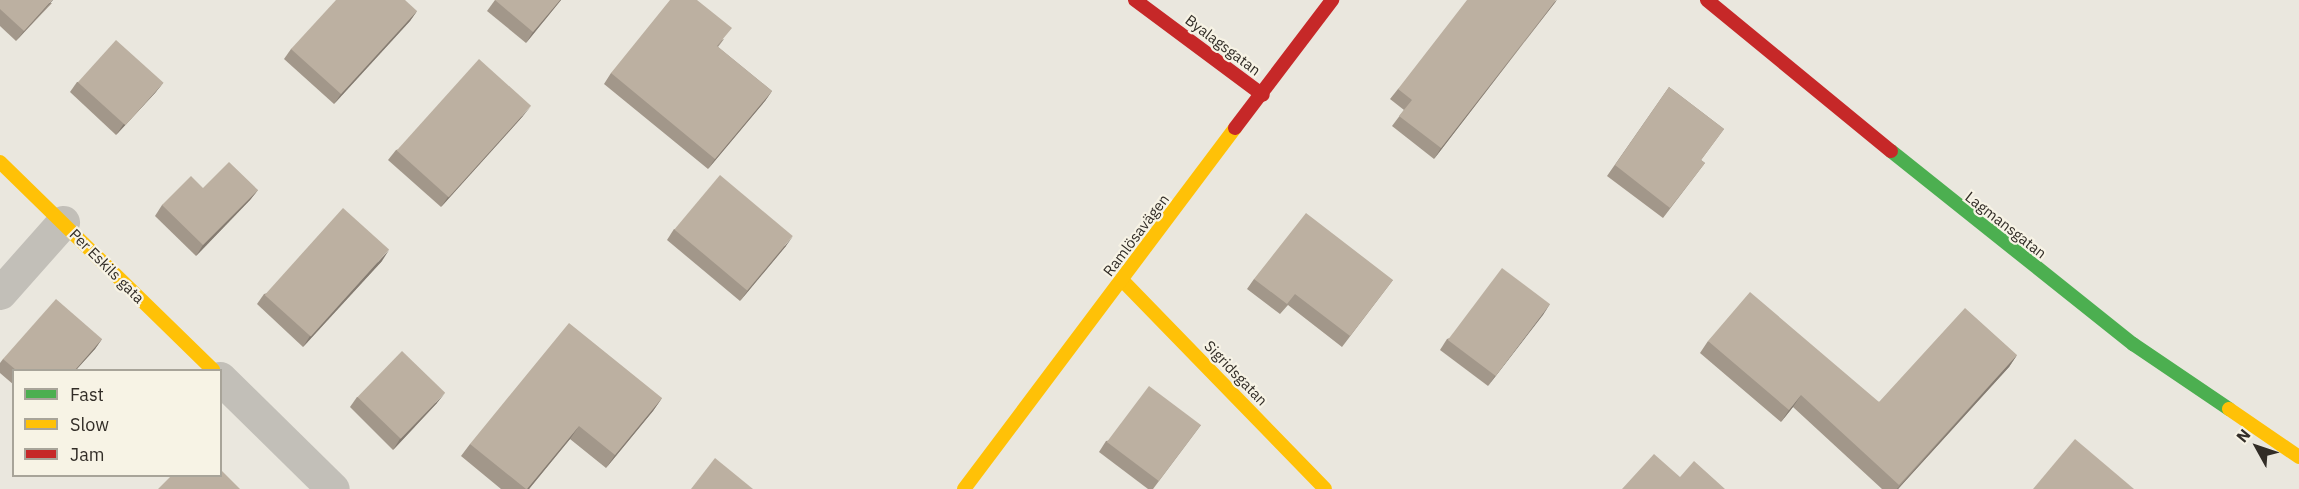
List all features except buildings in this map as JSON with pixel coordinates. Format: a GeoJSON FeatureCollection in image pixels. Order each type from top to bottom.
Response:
{"type":"FeatureCollection","features":[{"type":"Feature","properties":{"kind":"street","name":"Byalagsgatan"},"geometry":{"type":"LineString","coordinates":[[1135,0],[1263,95]]}},
{"type":"Feature","properties":{"kind":"street","name":"Ramlösavägen"},"geometry":{"type":"LineString","coordinates":[[964,489],[1263,95],[1332,0]]}},
{"type":"Feature","properties":{"kind":"street","name":"Lagmansgatan"},"geometry":{"type":"LineString","coordinates":[[1707,0],[2012,251],[2133,344],[2299,457]]}},
{"type":"Feature","properties":{"kind":"street","name":"Per Eskils gata"},"geometry":{"type":"LineString","coordinates":[[0,162],[212,369]]}},
{"type":"Feature","properties":{"kind":"street"},"geometry":{"type":"LineString","coordinates":[[0,293],[63,222]]}},
{"type":"Feature","properties":{"kind":"street","name":"Sigridsgatan"},"geometry":{"type":"LineString","coordinates":[[1122,280],[1325,489]]}},
{"type":"Feature","properties":{"kind":"street"},"geometry":{"type":"LineString","coordinates":[[222,380],[333,489]]}},
{"type":"Feature","properties":{"kind":"traffic: fast"},"geometry":{"type":"LineString","coordinates":[[1891,151],[2133,344],[2229,409]]}},
{"type":"Feature","properties":{"kind":"traffic: slow"},"geometry":{"type":"LineString","coordinates":[[964,489],[1235,128]]}},
{"type":"Feature","properties":{"kind":"traffic: slow"},"geometry":{"type":"LineString","coordinates":[[0,162],[212,369]]}},
{"type":"Feature","properties":{"kind":"traffic: slow"},"geometry":{"type":"LineString","coordinates":[[1122,280],[1325,489]]}},
{"type":"Feature","properties":{"kind":"traffic: slow"},"geometry":{"type":"LineString","coordinates":[[2229,409],[2299,457]]}},
{"type":"Feature","properties":{"kind":"traffic: jam"},"geometry":{"type":"LineString","coordinates":[[1135,0],[1263,95]]}},
{"type":"Feature","properties":{"kind":"traffic: jam"},"geometry":{"type":"LineString","coordinates":[[1235,128],[1332,0]]}},
{"type":"Feature","properties":{"kind":"traffic: jam"},"geometry":{"type":"LineString","coordinates":[[1707,0],[1891,151]]}}]}
